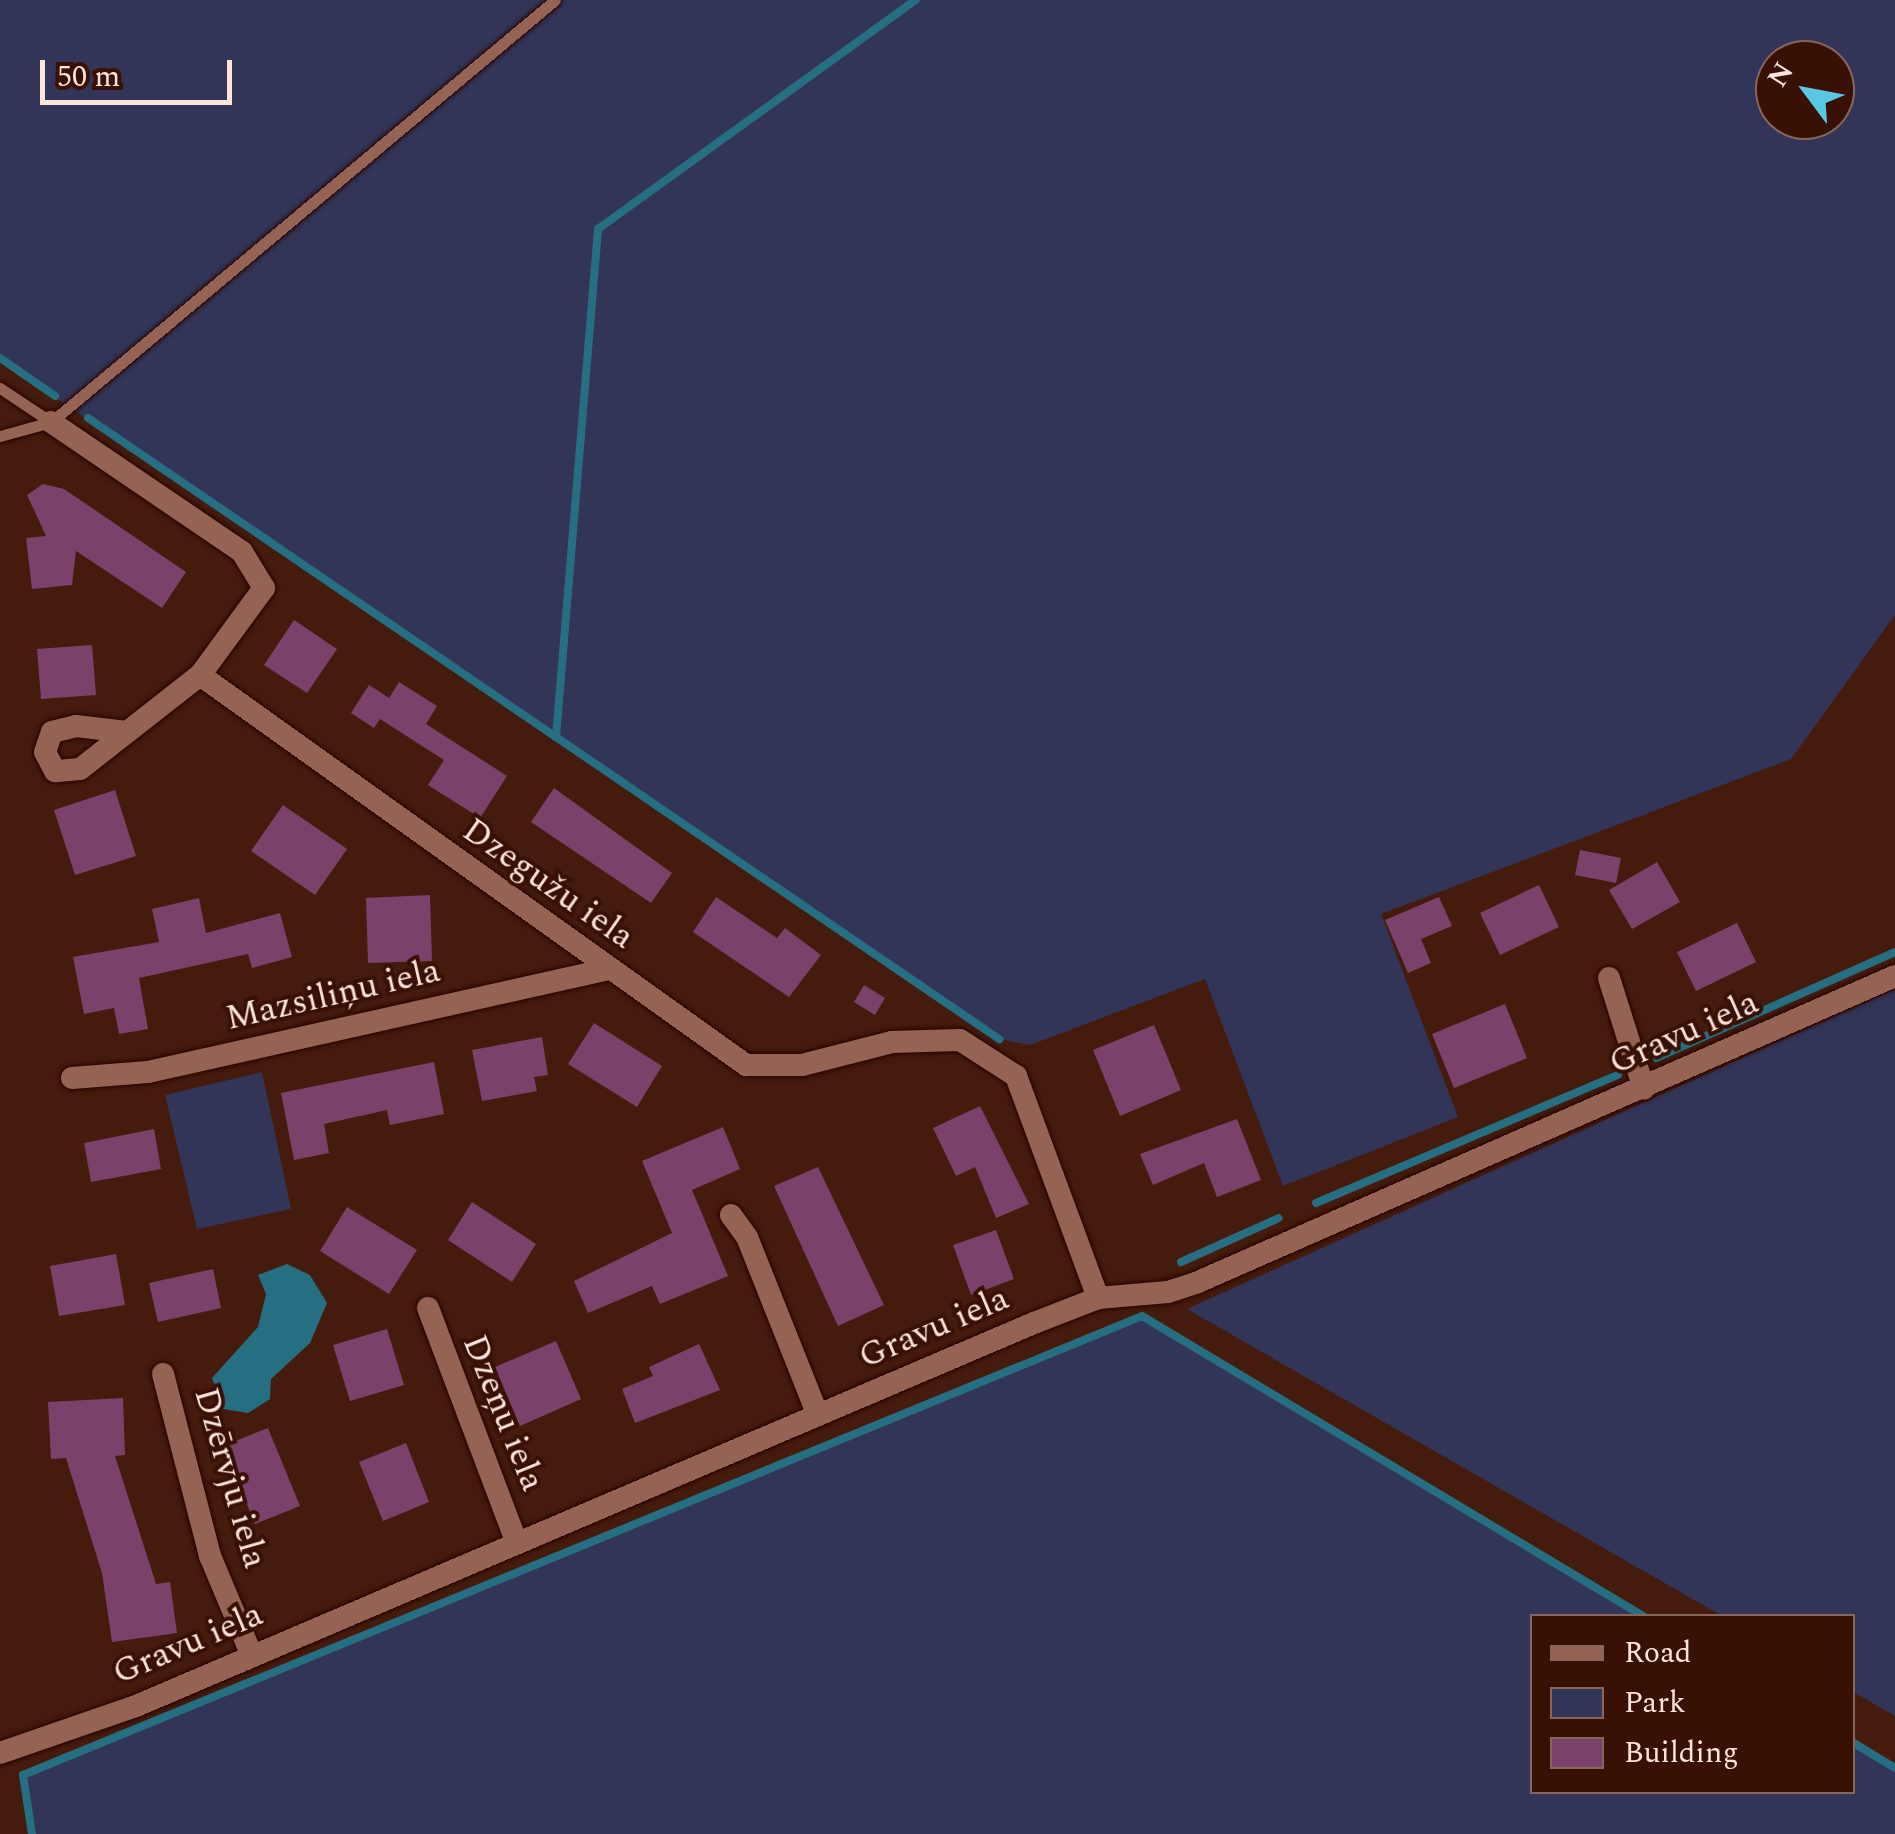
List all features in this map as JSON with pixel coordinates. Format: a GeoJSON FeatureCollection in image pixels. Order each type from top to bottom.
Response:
{"type":"FeatureCollection","features":[{"type":"Feature","properties":{"kind":"street"},"geometry":{"type":"LineString","coordinates":[[51,422],[242,552],[264,588],[200,675],[127,732]]}},
{"type":"Feature","properties":{"kind":"street","name":"Dzegužu iela"},"geometry":{"type":"LineString","coordinates":[[200,675],[746,1065],[802,1065],[892,1042],[960,1040],[1016,1076],[1098,1298]]}},
{"type":"Feature","properties":{"kind":"street","name":"Mazsiliņu iela"},"geometry":{"type":"LineString","coordinates":[[72,1078],[148,1072],[608,969]]}},
{"type":"Feature","properties":{"kind":"street","name":"Gravu iela"},"geometry":{"type":"LineString","coordinates":[[0,1753],[136,1706],[1098,1298],[1168,1292],[1198,1282],[1895,976]]}},
{"type":"Feature","properties":{"kind":"street"},"geometry":{"type":"LineString","coordinates":[[1609,978],[1644,1089]]}},
{"type":"Feature","properties":{"kind":"street"},"geometry":{"type":"LineString","coordinates":[[732,1215],[746,1237],[818,1415]]}},
{"type":"Feature","properties":{"kind":"street","name":"Dzeņu iela"},"geometry":{"type":"LineString","coordinates":[[428,1308],[436,1343],[517,1544]]}},
{"type":"Feature","properties":{"kind":"street","name":"Dzērvju iela"},"geometry":{"type":"LineString","coordinates":[[164,1374],[210,1556],[252,1656]]}},
{"type":"Feature","properties":{"kind":"lane"},"geometry":{"type":"LineString","coordinates":[[0,436],[51,422],[555,0]]}},
{"type":"Feature","properties":{"kind":"lane"},"geometry":{"type":"LineString","coordinates":[[0,388],[51,422]]}},
{"type":"Feature","properties":{"kind":"green space"},"geometry":{"type":"Polygon","coordinates":[[[0,0],[1895,0],[1895,615],[1791,759],[1381,914],[1458,1117],[1283,1186],[1205,979],[1030,1045],[999,1039],[0,360],[0,0]]]}},
{"type":"Feature","properties":{"kind":"green space"},"geometry":{"type":"Polygon","coordinates":[[[1895,989],[1895,1716],[1855,1693],[1855,1614],[1719,1614],[1187,1309],[1895,989]]]}},
{"type":"Feature","properties":{"kind":"green space"},"geometry":{"type":"Polygon","coordinates":[[[262,1072],[291,1209],[197,1229],[165,1095],[262,1072]]]}},
{"type":"Feature","properties":{"kind":"green space"},"geometry":{"type":"Polygon","coordinates":[[[1142,1316],[1640,1614],[1530,1614],[1530,1794],[1855,1794],[1855,1743],[1895,1768],[1895,1834],[32,1834],[23,1775],[1142,1316]]]}},
{"type":"Feature","properties":{"kind":"shaded area"},"geometry":{"type":"Polygon","coordinates":[[[287,1264],[310,1275],[327,1303],[310,1343],[271,1379],[270,1399],[248,1413],[223,1409],[212,1378],[258,1327],[266,1294],[258,1275],[287,1264]]]}},
{"type":"Feature","properties":{"kind":"building"},"geometry":{"type":"Polygon","coordinates":[[[43,484],[64,489],[186,572],[162,608],[76,551],[72,585],[32,589],[26,538],[46,536],[27,495],[43,484]]]}},
{"type":"Feature","properties":{"kind":"building"},"geometry":{"type":"Polygon","coordinates":[[[294,620],[337,649],[307,693],[264,665],[294,620]]]}},
{"type":"Feature","properties":{"kind":"building"},"geometry":{"type":"Polygon","coordinates":[[[92,645],[96,695],[41,699],[37,649],[92,645]]]}},
{"type":"Feature","properties":{"kind":"building"},"geometry":{"type":"Polygon","coordinates":[[[399,682],[437,706],[426,724],[507,776],[480,818],[428,785],[444,760],[380,719],[374,728],[351,713],[369,685],[389,698],[399,682]]]}},
{"type":"Feature","properties":{"kind":"building"},"geometry":{"type":"Polygon","coordinates":[[[554,788],[672,873],[651,903],[531,822],[554,788]]]}},
{"type":"Feature","properties":{"kind":"building"},"geometry":{"type":"Polygon","coordinates":[[[115,790],[136,856],[75,875],[54,810],[115,790]]]}},
{"type":"Feature","properties":{"kind":"building"},"geometry":{"type":"Polygon","coordinates":[[[283,805],[347,849],[315,895],[251,851],[283,805]]]}},
{"type":"Feature","properties":{"kind":"building"},"geometry":{"type":"Polygon","coordinates":[[[1580,850],[1621,858],[1616,883],[1575,875],[1580,850]]]}},
{"type":"Feature","properties":{"kind":"building"},"geometry":{"type":"Polygon","coordinates":[[[1657,862],[1680,902],[1632,929],[1609,890],[1657,862]]]}},
{"type":"Feature","properties":{"kind":"building"},"geometry":{"type":"Polygon","coordinates":[[[1539,885],[1559,927],[1500,955],[1480,913],[1539,885]]]}},
{"type":"Feature","properties":{"kind":"building"},"geometry":{"type":"Polygon","coordinates":[[[430,895],[432,961],[368,963],[366,898],[430,895]]]}},
{"type":"Feature","properties":{"kind":"building"},"geometry":{"type":"Polygon","coordinates":[[[716,897],[777,938],[785,928],[821,955],[789,997],[693,932],[716,897]]]}},
{"type":"Feature","properties":{"kind":"building"},"geometry":{"type":"Polygon","coordinates":[[[1439,897],[1452,926],[1421,939],[1431,963],[1408,973],[1385,920],[1439,897]]]}},
{"type":"Feature","properties":{"kind":"building"},"geometry":{"type":"Polygon","coordinates":[[[199,898],[206,933],[280,913],[292,957],[252,968],[248,954],[139,978],[148,1029],[119,1034],[114,1008],[84,1014],[73,957],[159,942],[152,909],[199,898]]]}},
{"type":"Feature","properties":{"kind":"building"},"geometry":{"type":"Polygon","coordinates":[[[1737,923],[1756,962],[1696,991],[1677,952],[1737,923]]]}},
{"type":"Feature","properties":{"kind":"building"},"geometry":{"type":"Polygon","coordinates":[[[864,985],[885,998],[875,1015],[854,1002],[864,985]]]}},
{"type":"Feature","properties":{"kind":"building"},"geometry":{"type":"Polygon","coordinates":[[[1505,1004],[1527,1058],[1454,1088],[1432,1034],[1505,1004]]]}},
{"type":"Feature","properties":{"kind":"building"},"geometry":{"type":"Polygon","coordinates":[[[594,1023],[662,1066],[637,1107],[568,1064],[594,1023]]]}},
{"type":"Feature","properties":{"kind":"building"},"geometry":{"type":"Polygon","coordinates":[[[1154,1025],[1181,1090],[1120,1116],[1093,1050],[1154,1025]]]}},
{"type":"Feature","properties":{"kind":"building"},"geometry":{"type":"Polygon","coordinates":[[[542,1037],[548,1075],[534,1077],[537,1091],[482,1101],[472,1050],[542,1037]]]}},
{"type":"Feature","properties":{"kind":"building"},"geometry":{"type":"Polygon","coordinates":[[[434,1062],[444,1114],[390,1125],[387,1110],[324,1124],[329,1153],[294,1160],[281,1093],[434,1062]]]}},
{"type":"Feature","properties":{"kind":"building"},"geometry":{"type":"Polygon","coordinates":[[[980,1106],[1029,1204],[996,1218],[975,1167],[956,1176],[933,1128],[980,1106]]]}},
{"type":"Feature","properties":{"kind":"building"},"geometry":{"type":"Polygon","coordinates":[[[1237,1119],[1261,1180],[1217,1197],[1204,1163],[1153,1185],[1140,1154],[1237,1119]]]}},
{"type":"Feature","properties":{"kind":"building"},"geometry":{"type":"Polygon","coordinates":[[[723,1127],[740,1169],[692,1190],[728,1276],[660,1304],[652,1286],[588,1313],[574,1281],[672,1233],[642,1161],[723,1127]]]}},
{"type":"Feature","properties":{"kind":"building"},"geometry":{"type":"Polygon","coordinates":[[[154,1129],[161,1169],[91,1182],[84,1143],[154,1129]]]}},
{"type":"Feature","properties":{"kind":"building"},"geometry":{"type":"Polygon","coordinates":[[[818,1167],[884,1305],[838,1326],[774,1186],[818,1167]]]}},
{"type":"Feature","properties":{"kind":"building"},"geometry":{"type":"Polygon","coordinates":[[[472,1202],[536,1244],[512,1282],[448,1240],[472,1202]]]}},
{"type":"Feature","properties":{"kind":"building"},"geometry":{"type":"Polygon","coordinates":[[[347,1207],[417,1250],[389,1294],[320,1251],[347,1207]]]}},
{"type":"Feature","properties":{"kind":"building"},"geometry":{"type":"Polygon","coordinates":[[[996,1230],[1014,1279],[971,1295],[953,1245],[996,1230]]]}},
{"type":"Feature","properties":{"kind":"building"},"geometry":{"type":"Polygon","coordinates":[[[116,1254],[125,1305],[59,1316],[50,1266],[116,1254]]]}},
{"type":"Feature","properties":{"kind":"building"},"geometry":{"type":"Polygon","coordinates":[[[213,1269],[221,1308],[158,1322],[149,1283],[213,1269]]]}},
{"type":"Feature","properties":{"kind":"building"},"geometry":{"type":"Polygon","coordinates":[[[387,1329],[404,1385],[350,1401],[333,1345],[387,1329]]]}},
{"type":"Feature","properties":{"kind":"building"},"geometry":{"type":"Polygon","coordinates":[[[556,1341],[581,1399],[520,1426],[495,1367],[556,1341]]]}},
{"type":"Feature","properties":{"kind":"building"},"geometry":{"type":"Polygon","coordinates":[[[699,1344],[720,1390],[635,1423],[622,1389],[653,1376],[649,1367],[699,1344]]]}},
{"type":"Feature","properties":{"kind":"building"},"geometry":{"type":"Polygon","coordinates":[[[123,1398],[125,1455],[115,1456],[156,1584],[170,1582],[177,1633],[112,1642],[102,1573],[66,1458],[51,1459],[48,1402],[123,1398]]]}},
{"type":"Feature","properties":{"kind":"building"},"geometry":{"type":"Polygon","coordinates":[[[268,1428],[300,1506],[255,1524],[223,1446],[268,1428]]]}},
{"type":"Feature","properties":{"kind":"building"},"geometry":{"type":"Polygon","coordinates":[[[406,1443],[429,1502],[383,1521],[359,1462],[406,1443]]]}},
{"type":"Feature","properties":{"kind":"waterway"},"geometry":{"type":"LineString","coordinates":[[556,737],[598,229],[916,0]]}},
{"type":"Feature","properties":{"kind":"waterway"},"geometry":{"type":"LineString","coordinates":[[0,358],[55,396]]}},
{"type":"Feature","properties":{"kind":"waterway"},"geometry":{"type":"LineString","coordinates":[[88,418],[999,1039]]}},
{"type":"Feature","properties":{"kind":"waterway"},"geometry":{"type":"LineString","coordinates":[[1656,1058],[1895,952]]}},
{"type":"Feature","properties":{"kind":"waterway"},"geometry":{"type":"LineString","coordinates":[[1316,1203],[1618,1075]]}},
{"type":"Feature","properties":{"kind":"waterway"},"geometry":{"type":"LineString","coordinates":[[1181,1262],[1279,1218]]}},
{"type":"Feature","properties":{"kind":"waterway"},"geometry":{"type":"LineString","coordinates":[[32,1834],[23,1775],[1142,1316],[1640,1614]]}},
{"type":"Feature","properties":{"kind":"waterway"},"geometry":{"type":"LineString","coordinates":[[1855,1744],[1895,1768]]}}]}
